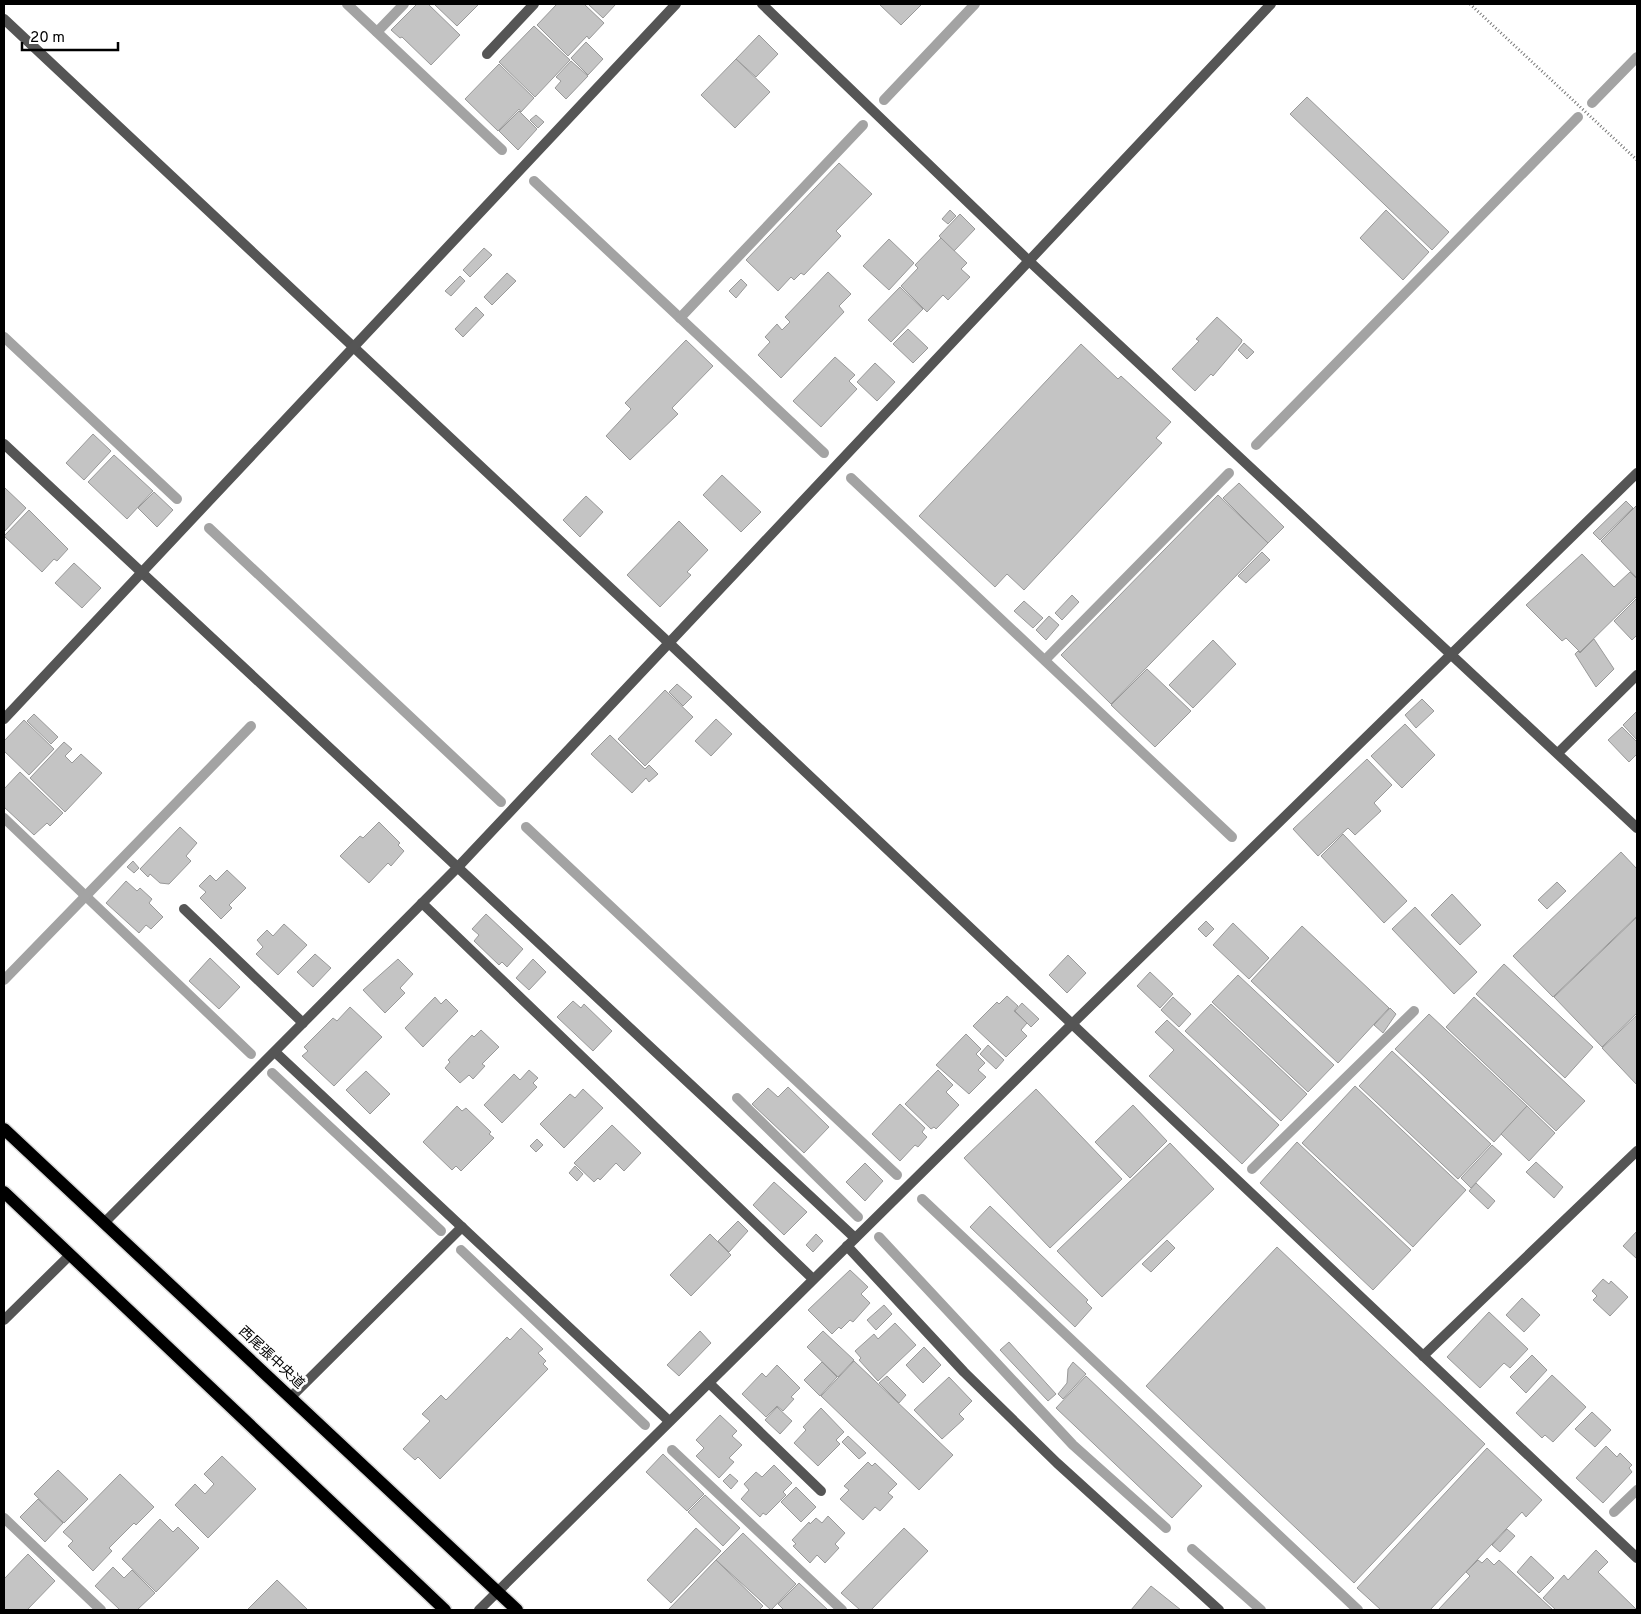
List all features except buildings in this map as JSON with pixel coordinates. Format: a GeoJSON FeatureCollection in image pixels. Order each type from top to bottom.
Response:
{"type":"FeatureCollection","features":[{"type":"Feature","properties":{"kind":"main road","name":"西尾張中央道"},"geometry":{"type":"LineString","coordinates":[[4,1129],[517,1610]]}},
{"type":"Feature","properties":{"kind":"main road"},"geometry":{"type":"LineString","coordinates":[[4,1192],[445,1610]]}},
{"type":"Feature","properties":{"kind":"street"},"geometry":{"type":"LineString","coordinates":[[486,54],[534,4]]}},
{"type":"Feature","properties":{"kind":"street"},"geometry":{"type":"LineString","coordinates":[[4,719],[676,4]]}},
{"type":"Feature","properties":{"kind":"street"},"geometry":{"type":"LineString","coordinates":[[762,4],[1030,261],[1637,828]]}},
{"type":"Feature","properties":{"kind":"street"},"geometry":{"type":"LineString","coordinates":[[104,1224],[457,868],[1272,4]]}},
{"type":"Feature","properties":{"kind":"street"},"geometry":{"type":"LineString","coordinates":[[4,19],[669,643],[1637,1558]]}},
{"type":"Feature","properties":{"kind":"street"},"geometry":{"type":"LineString","coordinates":[[4,444],[855,1238]]}},
{"type":"Feature","properties":{"kind":"street"},"geometry":{"type":"LineString","coordinates":[[479,1610],[1071,1025],[1637,473]]}},
{"type":"Feature","properties":{"kind":"street"},"geometry":{"type":"LineString","coordinates":[[1558,753],[1637,675]]}},
{"type":"Feature","properties":{"kind":"street"},"geometry":{"type":"LineString","coordinates":[[422,903],[813,1279]]}},
{"type":"Feature","properties":{"kind":"street"},"geometry":{"type":"LineString","coordinates":[[184,909],[303,1023]]}},
{"type":"Feature","properties":{"kind":"street"},"geometry":{"type":"LineString","coordinates":[[274,1052],[669,1421]]}},
{"type":"Feature","properties":{"kind":"street"},"geometry":{"type":"LineString","coordinates":[[1423,1356],[1637,1151]]}},
{"type":"Feature","properties":{"kind":"street"},"geometry":{"type":"LineString","coordinates":[[291,1397],[462,1227]]}},
{"type":"Feature","properties":{"kind":"street"},"geometry":{"type":"LineString","coordinates":[[846,1246],[964,1372],[1037,1444],[1218,1610]]}},
{"type":"Feature","properties":{"kind":"street"},"geometry":{"type":"LineString","coordinates":[[4,1320],[70,1254]]}},
{"type":"Feature","properties":{"kind":"street"},"geometry":{"type":"LineString","coordinates":[[709,1383],[821,1491]]}},
{"type":"Feature","properties":{"kind":"path"},"geometry":{"type":"LineString","coordinates":[[1470,4],[1637,160]]}},
{"type":"Feature","properties":{"kind":"waterway"},"geometry":{"type":"LineString","coordinates":[[347,4],[502,150]]}},
{"type":"Feature","properties":{"kind":"waterway"},"geometry":{"type":"LineString","coordinates":[[377,32],[404,4]]}},
{"type":"Feature","properties":{"kind":"waterway"},"geometry":{"type":"LineString","coordinates":[[884,100],[975,4]]}},
{"type":"Feature","properties":{"kind":"waterway"},"geometry":{"type":"LineString","coordinates":[[1592,103],[1637,57]]}},
{"type":"Feature","properties":{"kind":"waterway"},"geometry":{"type":"LineString","coordinates":[[1256,445],[1578,117]]}},
{"type":"Feature","properties":{"kind":"waterway"},"geometry":{"type":"LineString","coordinates":[[680,318],[863,125]]}},
{"type":"Feature","properties":{"kind":"waterway"},"geometry":{"type":"LineString","coordinates":[[534,181],[824,453]]}},
{"type":"Feature","properties":{"kind":"waterway"},"geometry":{"type":"LineString","coordinates":[[4,337],[177,499]]}},
{"type":"Feature","properties":{"kind":"waterway"},"geometry":{"type":"LineString","coordinates":[[1045,660],[1229,473]]}},
{"type":"Feature","properties":{"kind":"waterway"},"geometry":{"type":"LineString","coordinates":[[851,478],[1232,837]]}},
{"type":"Feature","properties":{"kind":"waterway"},"geometry":{"type":"LineString","coordinates":[[209,528],[501,802]]}},
{"type":"Feature","properties":{"kind":"waterway"},"geometry":{"type":"LineString","coordinates":[[4,980],[251,726]]}},
{"type":"Feature","properties":{"kind":"waterway"},"geometry":{"type":"LineString","coordinates":[[4,818],[251,1054]]}},
{"type":"Feature","properties":{"kind":"waterway"},"geometry":{"type":"LineString","coordinates":[[526,827],[897,1175]]}},
{"type":"Feature","properties":{"kind":"waterway"},"geometry":{"type":"LineString","coordinates":[[1252,1169],[1414,1011]]}},
{"type":"Feature","properties":{"kind":"waterway"},"geometry":{"type":"LineString","coordinates":[[272,1073],[441,1231]]}},
{"type":"Feature","properties":{"kind":"waterway"},"geometry":{"type":"LineString","coordinates":[[737,1098],[858,1217]]}},
{"type":"Feature","properties":{"kind":"waterway"},"geometry":{"type":"LineString","coordinates":[[922,1199],[1358,1610]]}},
{"type":"Feature","properties":{"kind":"waterway"},"geometry":{"type":"LineString","coordinates":[[879,1237],[1073,1445],[1166,1528]]}},
{"type":"Feature","properties":{"kind":"waterway"},"geometry":{"type":"LineString","coordinates":[[461,1250],[645,1425]]}},
{"type":"Feature","properties":{"kind":"waterway"},"geometry":{"type":"LineString","coordinates":[[672,1450],[842,1610]]}},
{"type":"Feature","properties":{"kind":"waterway"},"geometry":{"type":"LineString","coordinates":[[1614,1512],[1637,1490]]}},
{"type":"Feature","properties":{"kind":"waterway"},"geometry":{"type":"LineString","coordinates":[[4,1518],[101,1610]]}},
{"type":"Feature","properties":{"kind":"waterway"},"geometry":{"type":"LineString","coordinates":[[1192,1549],[1261,1610]]}}]}
